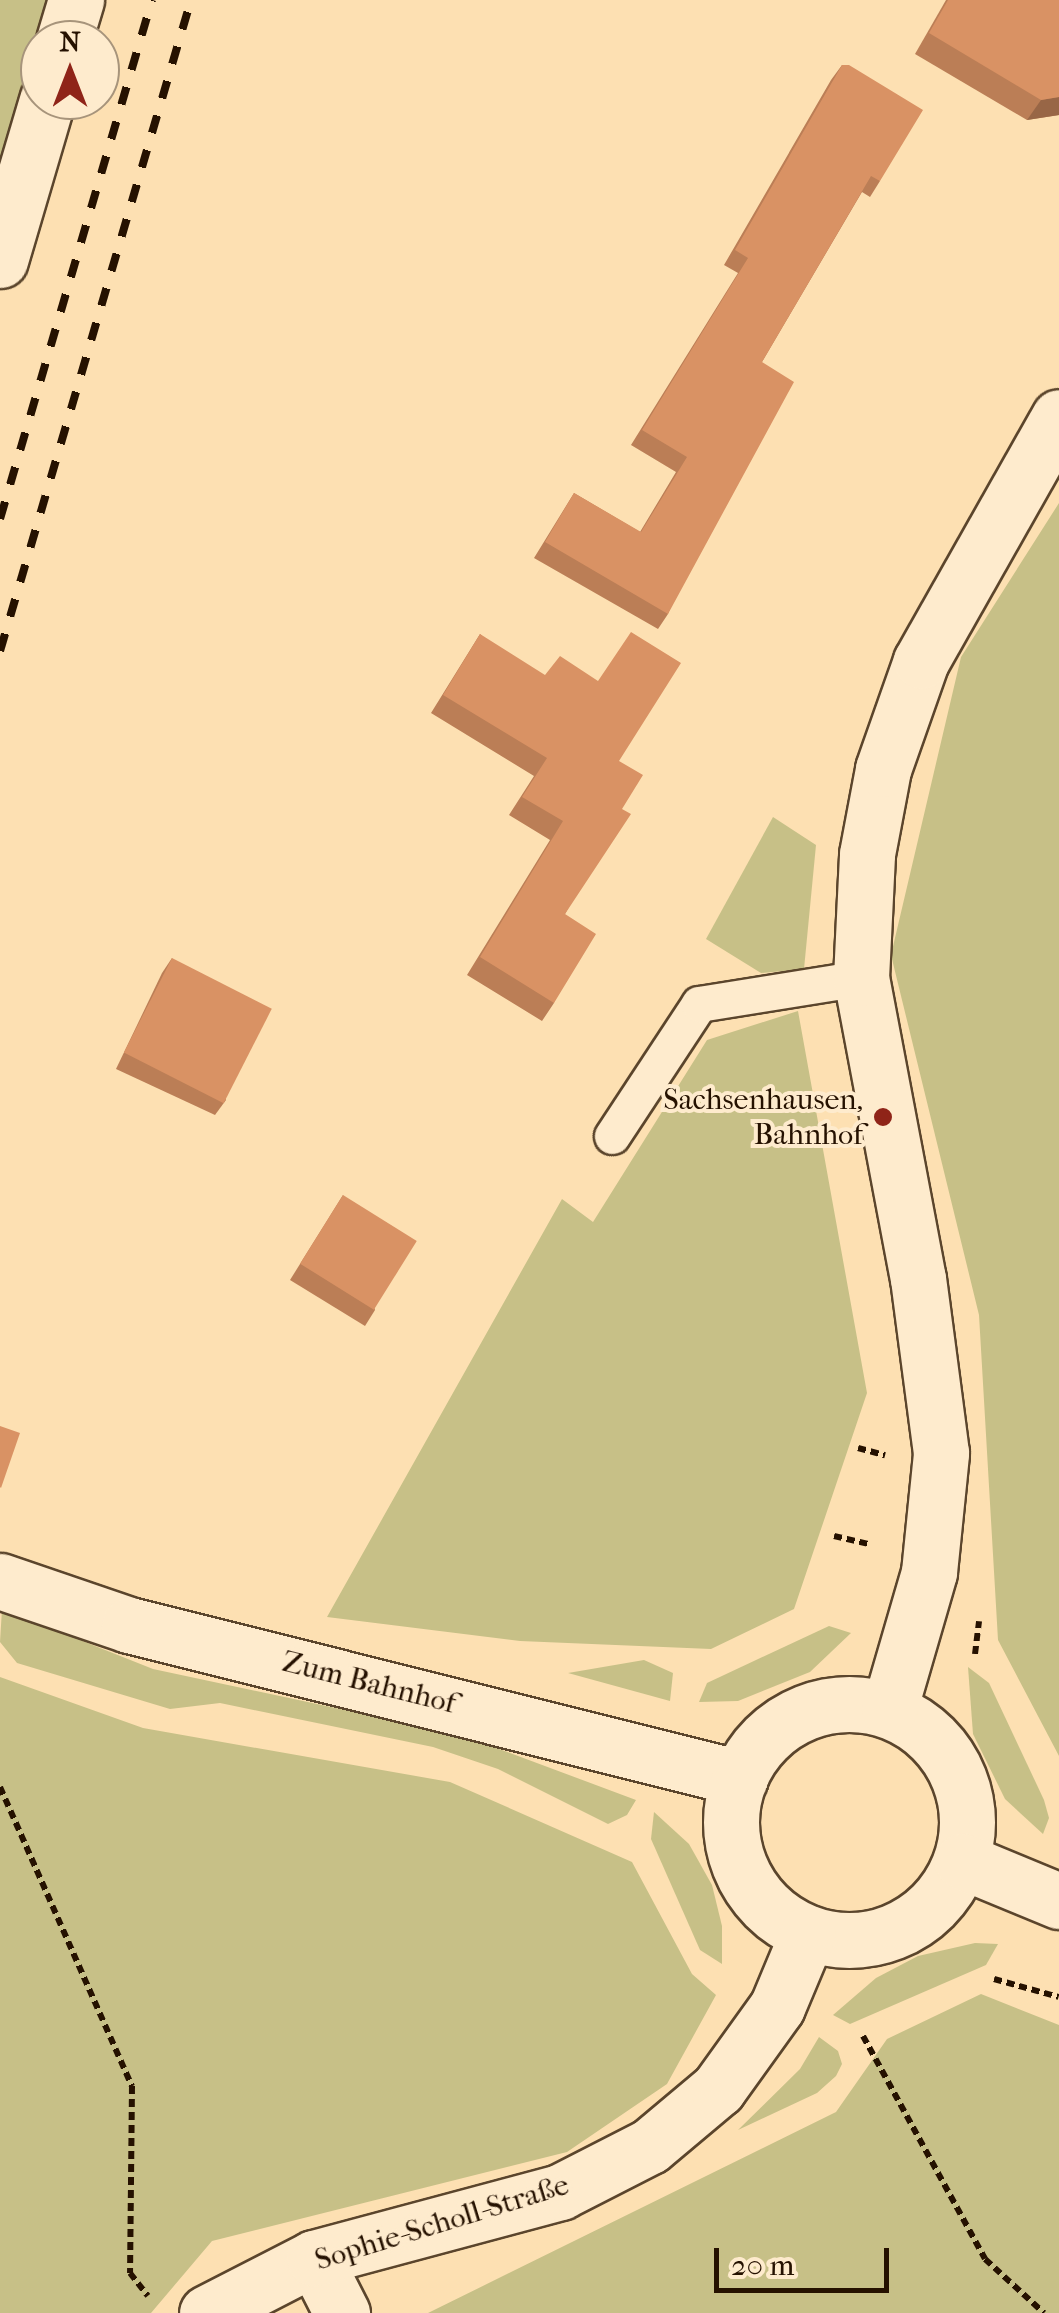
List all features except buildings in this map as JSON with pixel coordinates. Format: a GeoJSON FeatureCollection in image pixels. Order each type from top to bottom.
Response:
{"type":"FeatureCollection","features":[{"type":"Feature","properties":{"kind":"street"},"geometry":{"type":"LineString","coordinates":[[0,260],[40,120]]}},
{"type":"Feature","properties":{"kind":"street"},"geometry":{"type":"LineString","coordinates":[[889,1710],[929,1572],[941,1453],[918,1278],[861,978],[867,854],[895,733],[921,661],[1059,417]]}},
{"type":"Feature","properties":{"kind":"street","name":"Zum Bahnhof"},"geometry":{"type":"LineString","coordinates":[[0,1581],[128,1625],[740,1778]]}},
{"type":"Feature","properties":{"kind":"street"},"geometry":{"type":"LineString","coordinates":[[854,1703],[889,1710],[922,1728],[947,1755],[964,1788],[968,1824],[962,1861],[944,1894],[916,1920],[883,1936],[845,1941],[808,1933],[757,1897],[741,1870],[732,1808],[740,1778],[758,1746],[785,1723],[818,1708],[854,1703]]}},
{"type":"Feature","properties":{"kind":"street"},"geometry":{"type":"LineString","coordinates":[[962,1861],[1059,1900]]}},
{"type":"Feature","properties":{"kind":"street","name":"Sophie-Scholl-Straße"},"geometry":{"type":"LineString","coordinates":[[207,2313],[314,2258],[560,2192],[650,2146],[718,2089],[777,2008],[808,1933]]}},
{"type":"Feature","properties":{"kind":"street"},"geometry":{"type":"LineString","coordinates":[[314,2258],[342,2313]]}},
{"type":"Feature","properties":{"kind":"lane"},"geometry":{"type":"LineString","coordinates":[[612,1136],[699,1004],[861,978]]}},
{"type":"Feature","properties":{"kind":"path"},"geometry":{"type":"LineString","coordinates":[[858,1448],[886,1456]]}},
{"type":"Feature","properties":{"kind":"path"},"geometry":{"type":"LineString","coordinates":[[834,1536],[868,1544]]}},
{"type":"Feature","properties":{"kind":"path"},"geometry":{"type":"LineString","coordinates":[[0,1787],[132,2086],[130,2272],[148,2296]]}},
{"type":"Feature","properties":{"kind":"path"},"geometry":{"type":"LineString","coordinates":[[994,1979],[1059,1998]]}},
{"type":"Feature","properties":{"kind":"path"},"geometry":{"type":"LineString","coordinates":[[862,2036],[985,2259],[1044,2313]]}},
{"type":"Feature","properties":{"kind":"shaded area"},"geometry":{"type":"Polygon","coordinates":[[[0,0],[49,0],[44,20],[20,20],[20,106],[0,179],[0,0]]]}},
{"type":"Feature","properties":{"kind":"shaded area"},"geometry":{"type":"Polygon","coordinates":[[[1059,503],[1059,1756],[998,1640],[979,1315],[891,955],[961,657],[1059,503]]]}},
{"type":"Feature","properties":{"kind":"shaded area"},"geometry":{"type":"Polygon","coordinates":[[[773,817],[816,845],[804,969],[761,973],[706,939],[773,817]]]}},
{"type":"Feature","properties":{"kind":"shaded area"},"geometry":{"type":"Polygon","coordinates":[[[798,1011],[867,1393],[794,1609],[711,1649],[520,1641],[327,1617],[562,1199],[593,1222],[707,1040],[798,1011]]]}},
{"type":"Feature","properties":{"kind":"shaded area"},"geometry":{"type":"Polygon","coordinates":[[[2,1609],[153,1669],[462,1735],[636,1800],[627,1815],[608,1824],[498,1769],[433,1747],[220,1703],[170,1709],[17,1663],[0,1642],[2,1609]]]}},
{"type":"Feature","properties":{"kind":"shaded area"},"geometry":{"type":"Polygon","coordinates":[[[829,1626],[851,1633],[810,1672],[738,1701],[699,1702],[707,1683],[829,1626]]]}},
{"type":"Feature","properties":{"kind":"shaded area"},"geometry":{"type":"Polygon","coordinates":[[[644,1660],[673,1673],[670,1701],[568,1673],[644,1660]]]}},
{"type":"Feature","properties":{"kind":"shaded area"},"geometry":{"type":"Polygon","coordinates":[[[968,1667],[989,1683],[1044,1800],[1049,1818],[1043,1834],[1005,1799],[973,1734],[968,1667]]]}},
{"type":"Feature","properties":{"kind":"shaded area"},"geometry":{"type":"Polygon","coordinates":[[[0,1677],[143,1728],[450,1782],[632,1862],[692,1974],[716,1995],[667,2084],[567,2152],[212,2241],[151,2313],[0,2313],[0,1677]]]}},
{"type":"Feature","properties":{"kind":"shaded area"},"geometry":{"type":"Polygon","coordinates":[[[654,1812],[689,1844],[712,1885],[722,1926],[722,1964],[700,1950],[651,1839],[654,1812]]]}},
{"type":"Feature","properties":{"kind":"shaded area"},"geometry":{"type":"Polygon","coordinates":[[[975,1943],[998,1944],[986,1965],[850,2024],[833,2015],[876,1978],[918,1956],[975,1943]]]}},
{"type":"Feature","properties":{"kind":"shaded area"},"geometry":{"type":"Polygon","coordinates":[[[981,1994],[1059,2025],[1059,2313],[428,2313],[836,2112],[887,2039],[981,1994]]]}},
{"type":"Feature","properties":{"kind":"shaded area"},"geometry":{"type":"Polygon","coordinates":[[[819,2037],[838,2051],[842,2064],[836,2076],[817,2093],[738,2130],[800,2069],[819,2037]]]}},
{"type":"Feature","properties":{"kind":"railway"},"geometry":{"type":"LineString","coordinates":[[0,519],[152,0]]}},
{"type":"Feature","properties":{"kind":"railway"},"geometry":{"type":"LineString","coordinates":[[0,651],[191,0]]}},
{"type":"Feature","properties":{"kind":"place","name":"Sachsenhausen, Bahnhof"},"geometry":{"type":"Point","coordinates":[883,1117]}}]}
